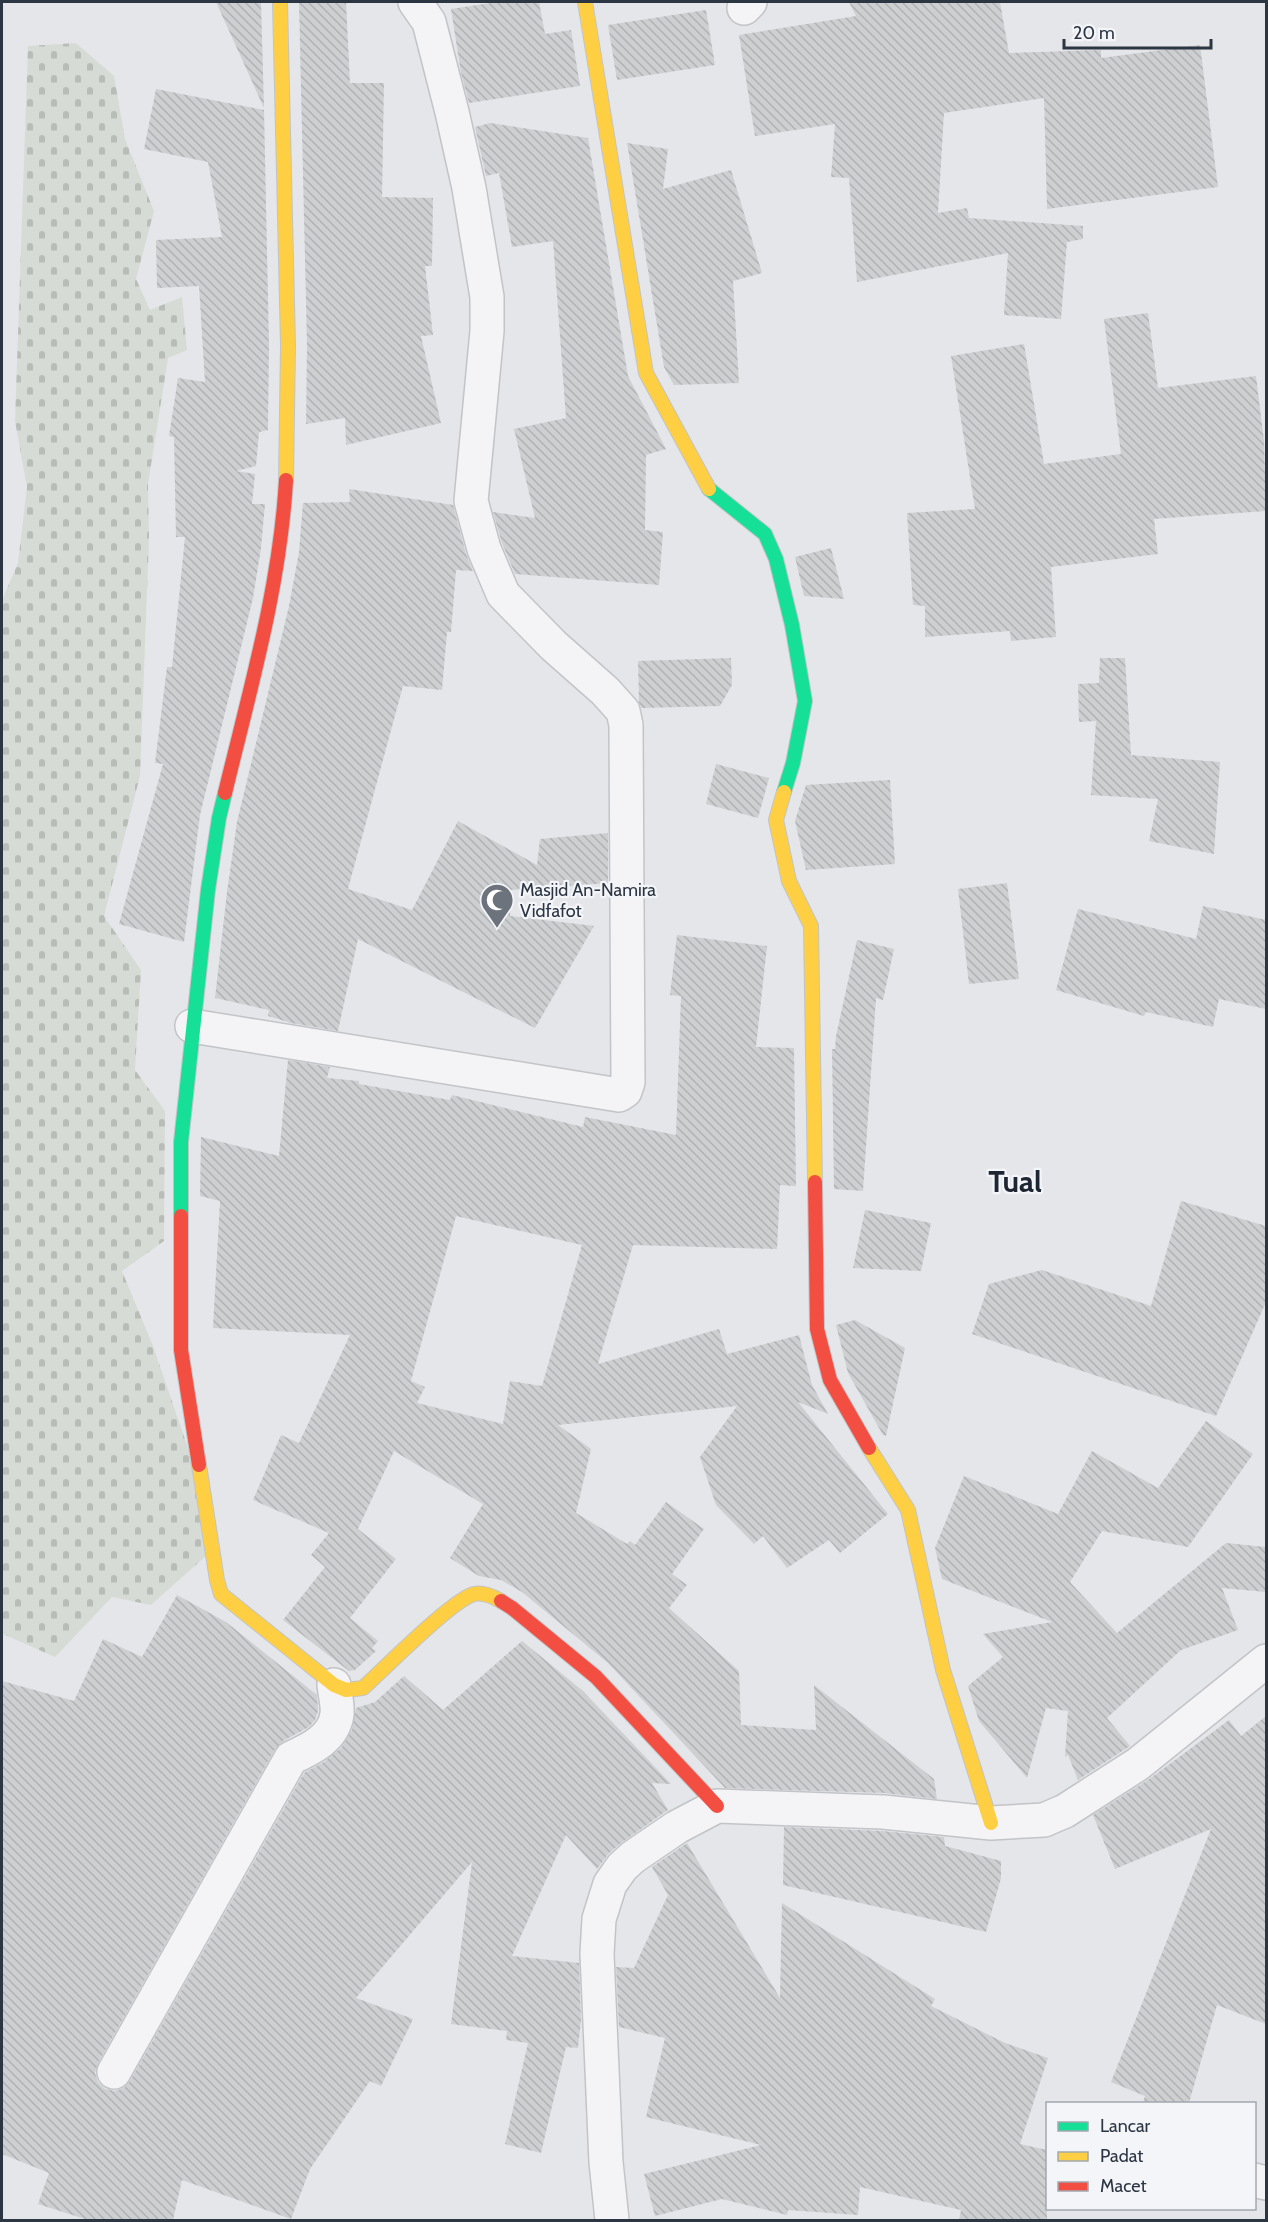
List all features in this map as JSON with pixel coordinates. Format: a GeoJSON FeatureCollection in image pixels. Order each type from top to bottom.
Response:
{"type":"FeatureCollection","features":[{"type":"Feature","properties":{"kind":"street"},"geometry":{"type":"LineString","coordinates":[[280,2],[288,345],[286,482],[271,602],[219,818],[192,1026],[181,1142],[181,1350],[217,1580],[221,1594],[334,1685],[346,1690],[363,1688],[455,1605],[474,1594],[492,1596],[512,1608],[596,1677],[717,1806]]}},
{"type":"Feature","properties":{"kind":"street"},"geometry":{"type":"LineString","coordinates":[[192,1026],[619,1095],[625,1091],[628,1082],[626,725],[622,711],[605,691],[554,646],[503,594],[484,549],[471,501],[487,332],[487,297],[469,188],[452,112],[429,22],[415,2]]}},
{"type":"Feature","properties":{"kind":"street"},"geometry":{"type":"LineString","coordinates":[[585,2],[646,373],[710,490],[765,534],[776,559],[792,625],[805,701],[793,763],[776,819],[789,881],[811,926],[817,1329],[830,1380],[908,1510],[942,1670],[991,1822]]}},
{"type":"Feature","properties":{"kind":"street"},"geometry":{"type":"LineString","coordinates":[[612,2220],[606,2162],[598,1965],[599,1919],[610,1884],[622,1867],[677,1827],[717,1806],[883,1812],[991,1822],[1044,1820],[1065,1811],[1138,1764],[1266,1661]]}},
{"type":"Feature","properties":{"kind":"street"},"geometry":{"type":"LineString","coordinates":[[114,2072],[291,1758],[311,1749],[330,1735],[337,1714],[334,1685]]}},
{"type":"Feature","properties":{"kind":"green space"},"geometry":{"type":"Polygon","coordinates":[[[76,43],[114,76],[125,139],[154,211],[136,279],[150,310],[182,297],[187,350],[168,358],[148,484],[149,539],[140,776],[104,916],[141,970],[135,1070],[165,1111],[164,1241],[122,1271],[153,1346],[189,1451],[207,1555],[151,1605],[112,1597],[55,1657],[3,1634],[2,600],[18,563],[27,487],[15,421],[28,46],[76,43]]]}},
{"type":"Feature","properties":{"kind":"building"},"geometry":{"type":"Polygon","coordinates":[[[216,2],[261,2],[264,108],[216,2]]]}},
{"type":"Feature","properties":{"kind":"building"},"geometry":{"type":"Polygon","coordinates":[[[299,2],[346,2],[350,83],[384,83],[382,197],[433,198],[432,266],[425,266],[433,335],[421,336],[441,423],[346,445],[345,418],[306,424],[307,345],[299,2]]]}},
{"type":"Feature","properties":{"kind":"building"},"geometry":{"type":"Polygon","coordinates":[[[497,2],[539,2],[545,34],[571,30],[580,86],[469,103],[461,73],[451,9],[497,2]]]}},
{"type":"Feature","properties":{"kind":"building"},"geometry":{"type":"Polygon","coordinates":[[[849,2],[1000,2],[1009,53],[1101,50],[1101,58],[1200,45],[1218,187],[1047,209],[1044,98],[944,113],[938,213],[967,208],[969,218],[1083,226],[1083,239],[1067,242],[1061,319],[1004,315],[1008,253],[857,282],[849,178],[831,177],[835,124],[755,136],[739,35],[856,16],[849,2]]]}},
{"type":"Feature","properties":{"kind":"building"},"geometry":{"type":"Polygon","coordinates":[[[706,10],[715,65],[617,80],[608,25],[706,10]]]}},
{"type":"Feature","properties":{"kind":"building"},"geometry":{"type":"Polygon","coordinates":[[[156,89],[264,110],[269,345],[268,430],[259,432],[256,466],[236,471],[255,474],[252,504],[265,504],[261,548],[253,598],[200,815],[184,942],[119,924],[163,764],[155,763],[167,667],[172,667],[185,537],[176,537],[174,437],[169,436],[178,378],[205,382],[199,286],[157,288],[156,240],[222,237],[208,162],[144,149],[156,89]]]}},
{"type":"Feature","properties":{"kind":"building"},"geometry":{"type":"Polygon","coordinates":[[[490,123],[588,138],[628,376],[666,449],[646,455],[645,530],[663,532],[659,585],[515,574],[502,543],[493,512],[535,518],[514,429],[566,418],[553,241],[512,247],[499,173],[486,176],[475,127],[490,123]]]}},
{"type":"Feature","properties":{"kind":"building"},"geometry":{"type":"Polygon","coordinates":[[[627,143],[668,149],[663,189],[731,170],[762,273],[733,281],[739,383],[674,385],[664,367],[627,143]]]}},
{"type":"Feature","properties":{"kind":"building"},"geometry":{"type":"Polygon","coordinates":[[[1148,313],[1158,388],[1256,376],[1264,441],[1266,511],[1154,519],[1158,554],[1051,567],[1056,637],[1011,641],[1010,631],[925,637],[925,606],[913,605],[907,513],[975,509],[951,356],[1024,344],[1044,464],[1121,454],[1104,319],[1148,313]]]}},
{"type":"Feature","properties":{"kind":"building"},"geometry":{"type":"Polygon","coordinates":[[[349,489],[453,505],[473,571],[456,570],[451,632],[447,632],[442,690],[403,686],[348,889],[412,910],[458,821],[537,865],[540,839],[608,833],[608,883],[511,890],[510,916],[594,926],[535,1028],[358,939],[338,1031],[291,1023],[268,1016],[269,1010],[215,998],[237,822],[289,606],[299,552],[303,503],[350,502],[349,489]]]}},
{"type":"Feature","properties":{"kind":"building"},"geometry":{"type":"Polygon","coordinates":[[[831,548],[844,599],[804,596],[795,557],[831,548]]]}},
{"type":"Feature","properties":{"kind":"building"},"geometry":{"type":"Polygon","coordinates":[[[731,658],[732,685],[720,706],[642,708],[639,703],[638,661],[731,658]]]}},
{"type":"Feature","properties":{"kind":"building"},"geometry":{"type":"Polygon","coordinates":[[[1100,658],[1125,658],[1131,755],[1220,762],[1214,854],[1149,841],[1158,799],[1091,795],[1096,721],[1079,722],[1078,684],[1099,683],[1100,658]]]}},
{"type":"Feature","properties":{"kind":"building"},"geometry":{"type":"Polygon","coordinates":[[[716,764],[769,778],[758,818],[706,804],[716,764]]]}},
{"type":"Feature","properties":{"kind":"building"},"geometry":{"type":"Polygon","coordinates":[[[890,780],[895,864],[806,870],[795,821],[806,785],[890,780]]]}},
{"type":"Feature","properties":{"kind":"building"},"geometry":{"type":"Polygon","coordinates":[[[1007,883],[1019,979],[969,984],[958,889],[1007,883]]]}},
{"type":"Feature","properties":{"kind":"building"},"geometry":{"type":"Polygon","coordinates":[[[1203,906],[1266,920],[1266,1009],[1219,999],[1213,1027],[1146,1012],[1144,1016],[1056,990],[1078,909],[1196,939],[1203,906]]]}},
{"type":"Feature","properties":{"kind":"building"},"geometry":{"type":"Polygon","coordinates":[[[677,935],[767,946],[756,1047],[794,1048],[796,1186],[780,1185],[777,1249],[633,1245],[598,1364],[719,1329],[727,1354],[799,1335],[812,1385],[828,1414],[798,1402],[888,1514],[840,1553],[829,1540],[787,1568],[763,1536],[754,1544],[716,1505],[700,1457],[737,1406],[558,1425],[591,1449],[576,1513],[627,1544],[630,1541],[635,1545],[666,1502],[704,1529],[672,1574],[687,1585],[669,1608],[739,1671],[741,1725],[816,1730],[814,1685],[934,1779],[937,1799],[884,1793],[725,1788],[608,1663],[522,1592],[501,1580],[479,1576],[450,1558],[483,1504],[394,1451],[358,1529],[396,1559],[350,1618],[378,1641],[372,1648],[376,1651],[355,1670],[349,1671],[283,1620],[325,1567],[311,1555],[329,1533],[253,1500],[281,1435],[299,1443],[350,1335],[213,1328],[220,1201],[200,1196],[201,1137],[279,1156],[288,1060],[330,1067],[327,1078],[359,1081],[359,1084],[450,1100],[452,1095],[583,1127],[585,1117],[676,1135],[681,996],[670,995],[677,935]],[[456,1216],[411,1381],[425,1387],[417,1403],[503,1424],[510,1381],[542,1386],[582,1245],[456,1216]]]}},
{"type":"Feature","properties":{"kind":"building"},"geometry":{"type":"Polygon","coordinates":[[[857,940],[894,949],[883,1000],[876,998],[863,1191],[834,1189],[832,1049],[835,1049],[857,940]]]}},
{"type":"Feature","properties":{"kind":"building"},"geometry":{"type":"Polygon","coordinates":[[[1181,1201],[1266,1226],[1266,1302],[1216,1416],[972,1334],[989,1284],[1042,1270],[1151,1306],[1181,1201]]]}},
{"type":"Feature","properties":{"kind":"building"},"geometry":{"type":"Polygon","coordinates":[[[865,1210],[931,1223],[921,1271],[853,1268],[865,1210]]]}},
{"type":"Feature","properties":{"kind":"building"},"geometry":{"type":"Polygon","coordinates":[[[855,1320],[905,1348],[886,1436],[883,1435],[848,1373],[836,1325],[855,1320]]]}},
{"type":"Feature","properties":{"kind":"building"},"geometry":{"type":"Polygon","coordinates":[[[1206,1421],[1253,1454],[1188,1547],[1102,1531],[1070,1582],[1117,1633],[1226,1543],[1266,1547],[1266,1592],[1222,1588],[1238,1630],[1181,1650],[1107,1718],[1130,1746],[1078,1780],[1068,1755],[1065,1757],[1068,1711],[1046,1708],[1027,1778],[979,1721],[968,1686],[1003,1657],[983,1634],[1052,1622],[942,1579],[935,1548],[964,1476],[1058,1514],[1092,1451],[1158,1488],[1206,1421]]]}},
{"type":"Feature","properties":{"kind":"building"},"geometry":{"type":"Polygon","coordinates":[[[177,1595],[226,1622],[317,1695],[318,1711],[309,1727],[283,1741],[275,1749],[98,2063],[95,2073],[98,2082],[105,2089],[115,2091],[124,2088],[130,2081],[304,1773],[324,1762],[341,1748],[352,1730],[356,1708],[375,1702],[404,1676],[443,1710],[522,1641],[583,1691],[671,1784],[652,1783],[668,1810],[621,1843],[609,1853],[597,1869],[566,1835],[512,1956],[579,1963],[581,2020],[578,2048],[566,2047],[541,2153],[505,2144],[528,2043],[506,2040],[507,2031],[451,2024],[472,1862],[356,1998],[413,2019],[381,2086],[370,2081],[310,2169],[291,2219],[182,2180],[173,2220],[88,2220],[38,2204],[49,2173],[2,2154],[2,1681],[74,1701],[103,1639],[142,1657],[177,1595]]]}},
{"type":"Feature","properties":{"kind":"building"},"geometry":{"type":"Polygon","coordinates":[[[1266,1716],[1266,2024],[1217,2005],[1189,2102],[1143,2102],[1145,2096],[1111,2082],[1211,1829],[1115,1869],[1093,1815],[1148,1780],[1229,1720],[1241,1736],[1266,1716]]]}},
{"type":"Feature","properties":{"kind":"building"},"geometry":{"type":"Polygon","coordinates":[[[784,1827],[882,1831],[944,1837],[945,1846],[1001,1861],[1001,1878],[986,1932],[783,1885],[784,1827]]]}},
{"type":"Feature","properties":{"kind":"building"},"geometry":{"type":"Polygon","coordinates":[[[687,1843],[780,1998],[782,1903],[935,1999],[931,2006],[1005,2043],[1048,2058],[1020,2144],[1046,2150],[1047,2220],[959,2220],[961,2210],[860,2187],[858,2215],[788,2210],[787,2215],[722,2199],[655,2216],[644,2174],[761,2145],[646,2117],[665,2038],[619,2027],[616,1967],[634,1968],[668,1895],[652,1867],[687,1843]]]}},
{"type":"Feature","properties":{"kind":"traffic: fast"},"geometry":{"type":"LineString","coordinates":[[709,489],[765,534],[776,559],[792,625],[805,701],[793,763],[784,792]]}},
{"type":"Feature","properties":{"kind":"traffic: fast"},"geometry":{"type":"LineString","coordinates":[[181,1216],[181,1142],[208,890],[225,793]]}},
{"type":"Feature","properties":{"kind":"traffic: slow"},"geometry":{"type":"LineString","coordinates":[[280,2],[288,345],[286,480]]}},
{"type":"Feature","properties":{"kind":"traffic: slow"},"geometry":{"type":"LineString","coordinates":[[585,2],[646,373],[709,489]]}},
{"type":"Feature","properties":{"kind":"traffic: slow"},"geometry":{"type":"LineString","coordinates":[[784,792],[776,820],[789,881],[811,926],[815,1182]]}},
{"type":"Feature","properties":{"kind":"traffic: slow"},"geometry":{"type":"LineString","coordinates":[[869,1448],[908,1510],[943,1670],[991,1823]]}},
{"type":"Feature","properties":{"kind":"traffic: slow"},"geometry":{"type":"LineString","coordinates":[[199,1465],[221,1594],[334,1685],[346,1690],[363,1688],[435,1621],[464,1599],[474,1594],[481,1594],[501,1601]]}},
{"type":"Feature","properties":{"kind":"traffic: jam"},"geometry":{"type":"LineString","coordinates":[[225,793],[271,599],[283,520],[286,480]]}},
{"type":"Feature","properties":{"kind":"traffic: jam"},"geometry":{"type":"LineString","coordinates":[[815,1182],[817,1329],[830,1380],[869,1448]]}},
{"type":"Feature","properties":{"kind":"traffic: jam"},"geometry":{"type":"LineString","coordinates":[[181,1216],[181,1350],[199,1465]]}},
{"type":"Feature","properties":{"kind":"traffic: jam"},"geometry":{"type":"LineString","coordinates":[[501,1601],[596,1677],[717,1806]]}},
{"type":"Feature","properties":{"kind":"place","name":"Masjid An-Namira Vidfafot"},"geometry":{"type":"Point","coordinates":[497,929]}},
{"type":"Feature","properties":{"kind":"district","name":"Tual"},"geometry":{"type":"Point","coordinates":[1015,1182]}}]}
